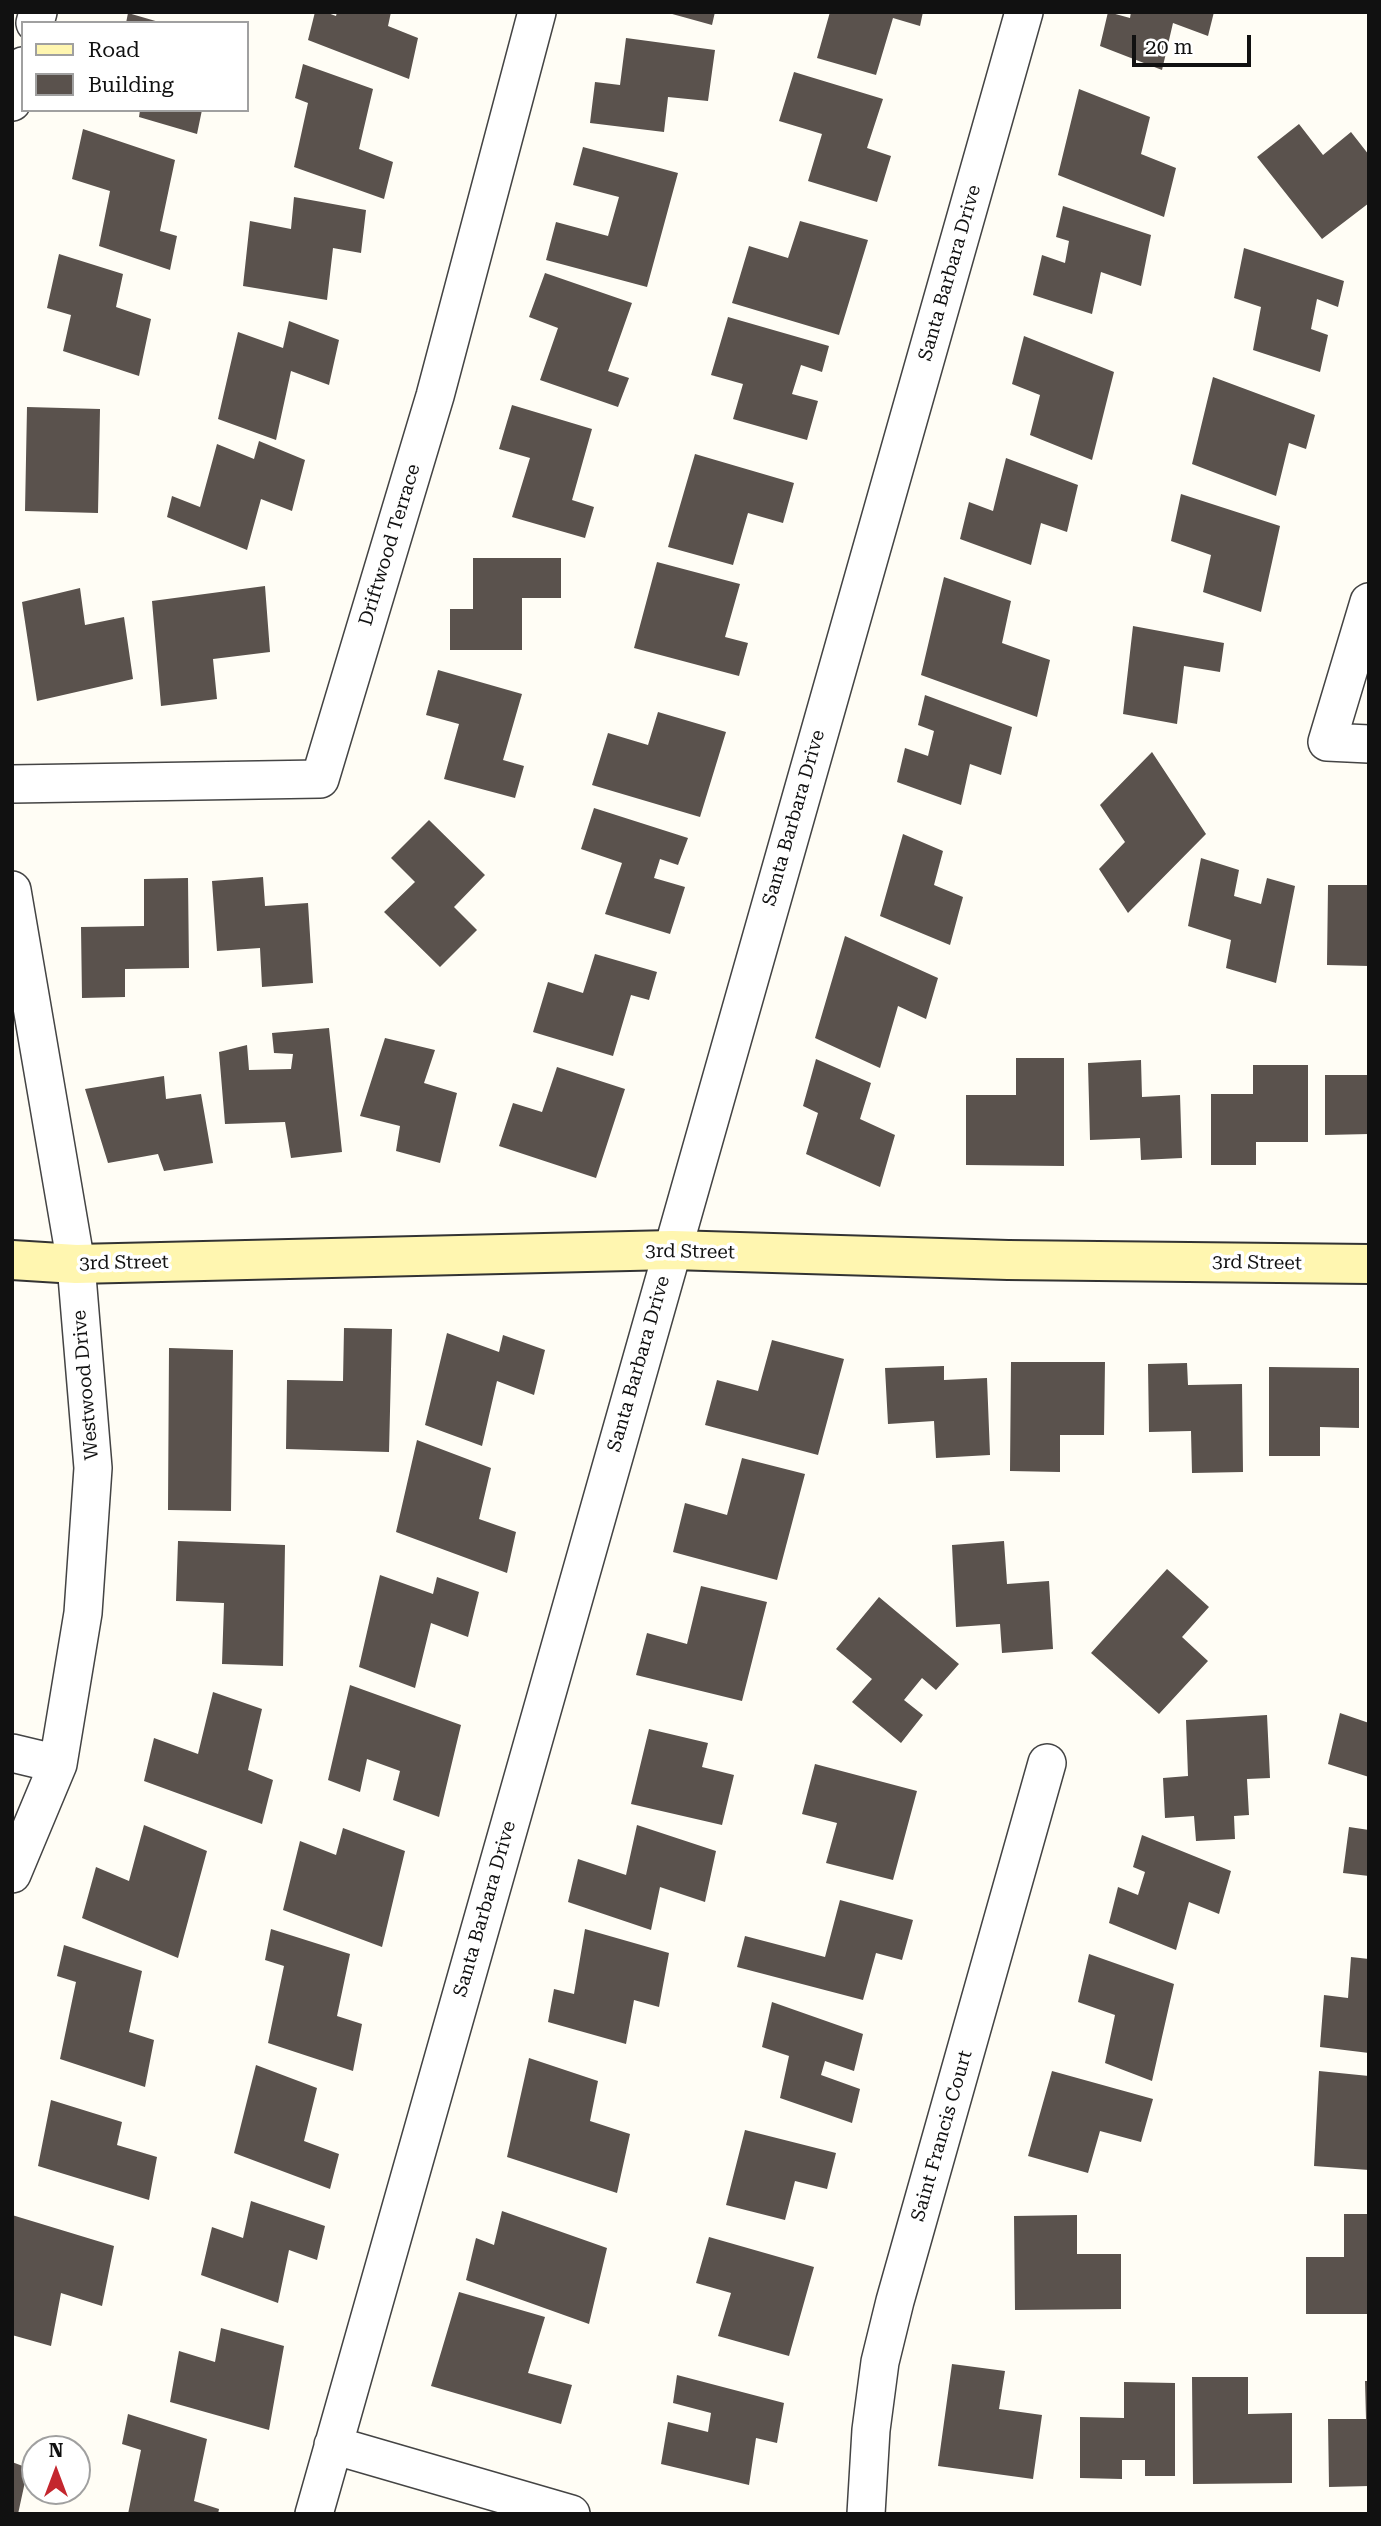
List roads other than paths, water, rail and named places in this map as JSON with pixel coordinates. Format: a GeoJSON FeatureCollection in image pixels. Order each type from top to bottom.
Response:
{"type":"FeatureCollection","features":[{"type":"Feature","properties":{"kind":"street","name":"Driftwood Terrace"},"geometry":{"type":"LineString","coordinates":[[12,783],[320,779],[435,396],[537,12]]}},
{"type":"Feature","properties":{"kind":"street","name":"Santa Barbara Drive"},"geometry":{"type":"LineString","coordinates":[[314,2514],[1024,12]]}},
{"type":"Feature","properties":{"kind":"street"},"geometry":{"type":"LineString","coordinates":[[12,102],[21,73]]}},
{"type":"Feature","properties":{"kind":"street"},"geometry":{"type":"LineString","coordinates":[[1369,602],[1327,742],[1369,744]]}},
{"type":"Feature","properties":{"kind":"street","name":"Westwood Drive"},"geometry":{"type":"LineString","coordinates":[[12,890],[76,1264],[93,1468],[83,1613],[58,1764],[12,1874]]}},
{"type":"Feature","properties":{"kind":"street","name":"3rd Street"},"geometry":{"type":"LineString","coordinates":[[12,1260],[76,1264],[672,1250],[1009,1260],[1369,1264]]}},
{"type":"Feature","properties":{"kind":"street"},"geometry":{"type":"LineString","coordinates":[[12,1753],[58,1764]]}},
{"type":"Feature","properties":{"kind":"street","name":"Saint Francis Court"},"geometry":{"type":"LineString","coordinates":[[866,2514],[871,2430],[880,2362],[1047,1763]]}},
{"type":"Feature","properties":{"kind":"street"},"geometry":{"type":"LineString","coordinates":[[333,2445],[571,2514]]}}]}
